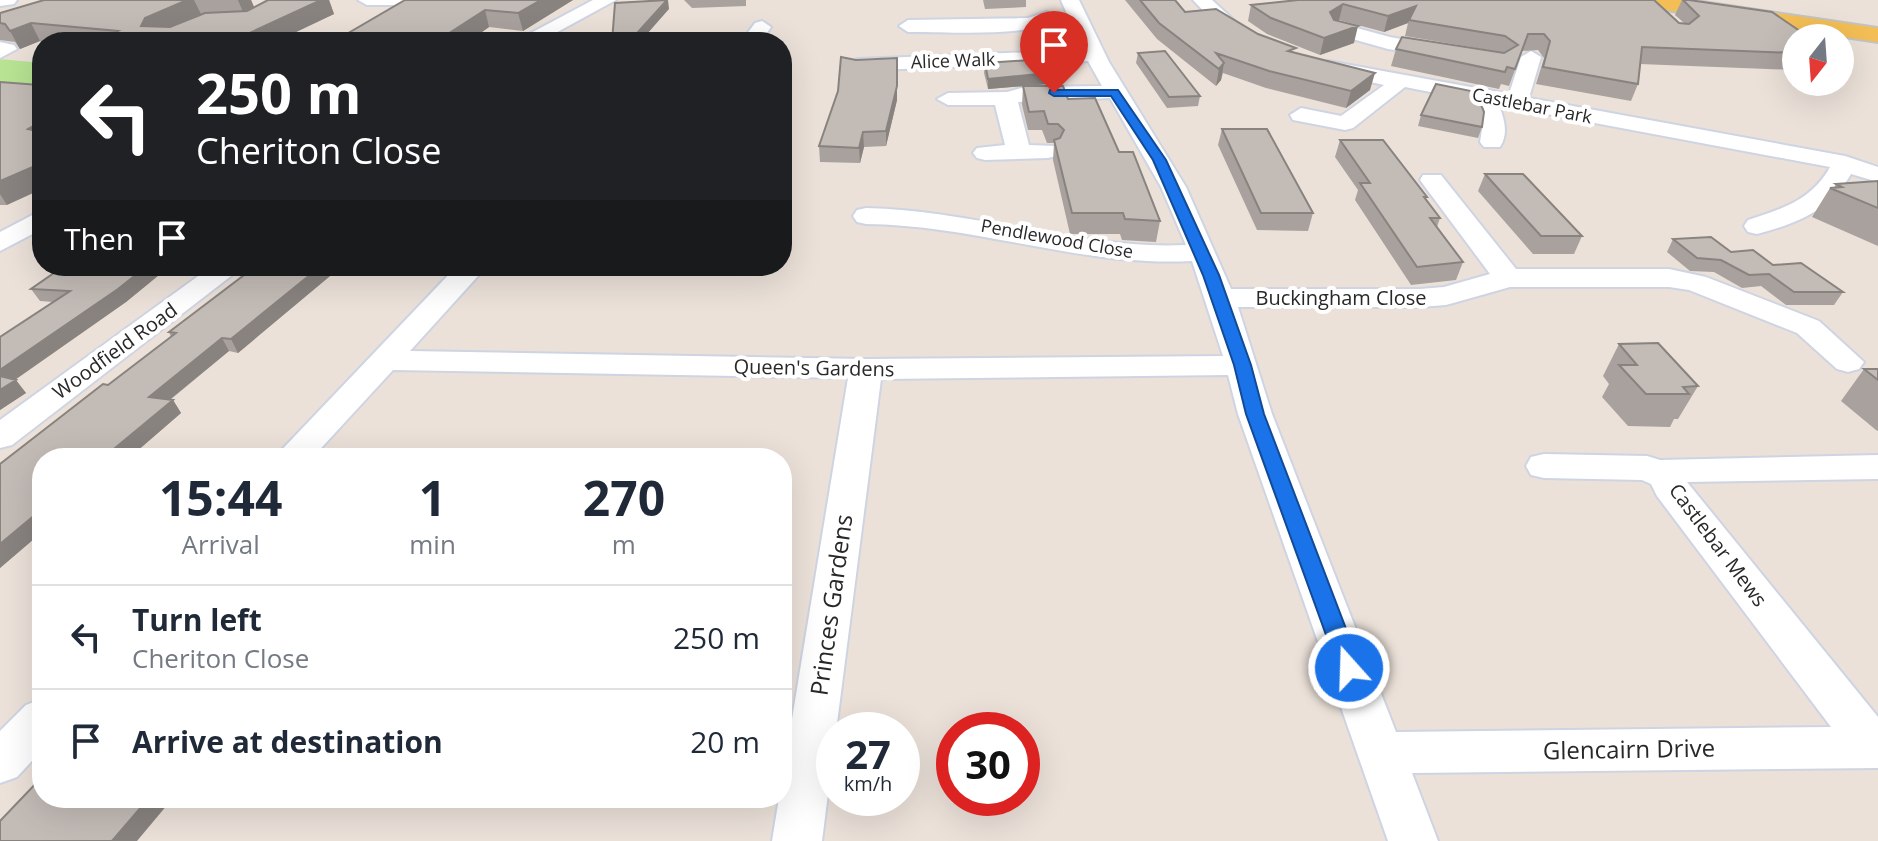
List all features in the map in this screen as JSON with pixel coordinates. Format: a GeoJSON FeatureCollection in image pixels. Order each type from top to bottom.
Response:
{"type":"FeatureCollection","features":[{"type":"Feature","properties":{"kind":"main road"},"geometry":{"type":"LineString","coordinates":[[1646,0],[1688,3],[1878,35]]}},
{"type":"Feature","properties":{"kind":"street"},"geometry":{"type":"LineString","coordinates":[[0,1],[8,0]]}},
{"type":"Feature","properties":{"kind":"street"},"geometry":{"type":"LineString","coordinates":[[367,0],[527,0]]}},
{"type":"Feature","properties":{"kind":"street"},"geometry":{"type":"LineString","coordinates":[[544,32],[607,0]]}},
{"type":"Feature","properties":{"kind":"street"},"geometry":{"type":"LineString","coordinates":[[1026,0],[1029,9],[1065,13]]}},
{"type":"Feature","properties":{"kind":"street"},"geometry":{"type":"LineString","coordinates":[[1202,0],[1229,26],[1265,45]]}},
{"type":"Feature","properties":{"kind":"street"},"geometry":{"type":"LineString","coordinates":[[1646,0],[1671,24]]}},
{"type":"Feature","properties":{"kind":"street"},"geometry":{"type":"LineString","coordinates":[[908,26],[1030,24],[1065,13]]}},
{"type":"Feature","properties":{"kind":"street"},"geometry":{"type":"LineString","coordinates":[[1065,13],[1159,160],[1202,252],[1242,365],[1255,414],[1413,841]]}},
{"type":"Feature","properties":{"kind":"street"},"geometry":{"type":"LineString","coordinates":[[1338,29],[1388,43],[1467,56]]}},
{"type":"Feature","properties":{"kind":"street"},"geometry":{"type":"LineString","coordinates":[[1301,115],[1345,123],[1394,88],[1384,78],[1388,43]]}},
{"type":"Feature","properties":{"kind":"street"},"geometry":{"type":"LineString","coordinates":[[1517,103],[1531,57]]}},
{"type":"Feature","properties":{"kind":"street","name":"Castlebar Park"},"geometry":{"type":"LineString","coordinates":[[1312,62],[1867,167]]}},
{"type":"Feature","properties":{"kind":"street","name":"Alice Walk"},"geometry":{"type":"LineString","coordinates":[[857,65],[1104,72]]}},
{"type":"Feature","properties":{"kind":"street"},"geometry":{"type":"LineString","coordinates":[[928,69],[1104,72]]}},
{"type":"Feature","properties":{"kind":"street"},"geometry":{"type":"LineString","coordinates":[[948,99],[1009,98],[1104,72]]}},
{"type":"Feature","properties":{"kind":"street"},"geometry":{"type":"LineString","coordinates":[[1485,97],[1494,123],[1492,142]]}},
{"type":"Feature","properties":{"kind":"street"},"geometry":{"type":"LineString","coordinates":[[1009,98],[1006,105],[1019,152]]}},
{"type":"Feature","properties":{"kind":"street"},"geometry":{"type":"LineString","coordinates":[[985,153],[1048,151]]}},
{"type":"Feature","properties":{"kind":"street"},"geometry":{"type":"LineString","coordinates":[[1757,226],[1815,205],[1835,184],[1867,167]]}},
{"type":"Feature","properties":{"kind":"street"},"geometry":{"type":"LineString","coordinates":[[1432,180],[1508,278]]}},
{"type":"Feature","properties":{"kind":"street","name":"Pendlewood Close"},"geometry":{"type":"LineString","coordinates":[[956,191],[960,222]]}},
{"type":"Feature","properties":{"kind":"street","name":"Pendlewood Close"},"geometry":{"type":"LineString","coordinates":[[866,216],[910,215],[960,222],[1104,251],[1151,255],[1202,252]]}},
{"type":"Feature","properties":{"kind":"street"},"geometry":{"type":"LineString","coordinates":[[0,243],[32,224]]}},
{"type":"Feature","properties":{"kind":"street","name":"Woodfield Road"},"geometry":{"type":"LineString","coordinates":[[0,437],[217,276]]}},
{"type":"Feature","properties":{"kind":"street"},"geometry":{"type":"LineString","coordinates":[[302,448],[464,276]]}},
{"type":"Feature","properties":{"kind":"street","name":"Buckingham Close"},"geometry":{"type":"LineString","coordinates":[[1219,298],[1420,298],[1446,296],[1508,278],[1669,278],[1696,283],[1808,327],[1848,362]]}},
{"type":"Feature","properties":{"kind":"street","name":"Queen's Gardens"},"geometry":{"type":"LineString","coordinates":[[386,360],[866,369],[1242,365]]}},
{"type":"Feature","properties":{"kind":"street","name":"Princes Gardens"},"geometry":{"type":"LineString","coordinates":[[797,841],[866,369]]}},
{"type":"Feature","properties":{"kind":"street"},"geometry":{"type":"LineString","coordinates":[[1544,466],[1647,468],[1668,477]]}},
{"type":"Feature","properties":{"kind":"street","name":"Castlebar Mews"},"geometry":{"type":"LineString","coordinates":[[1876,747],[1670,487],[1667,470],[1878,467]]}},
{"type":"Feature","properties":{"kind":"street"},"geometry":{"type":"LineString","coordinates":[[0,762],[32,729]]}},
{"type":"Feature","properties":{"kind":"street","name":"Glencairn Drive"},"geometry":{"type":"LineString","coordinates":[[1381,753],[1876,747]]}},
{"type":"Feature","properties":{"kind":"green space"},"geometry":{"type":"Polygon","coordinates":[[[0,59],[32,62],[32,98],[0,97],[0,59]]]}},
{"type":"Feature","properties":{"kind":"building"},"geometry":{"type":"Polygon","coordinates":[[[44,0],[187,0],[145,18],[141,26],[170,27],[205,13],[247,11],[268,0],[321,0],[252,32],[116,32],[118,31],[31,23],[10,31],[0,23],[0,13],[44,0]]]}},
{"type":"Feature","properties":{"kind":"building"},"geometry":{"type":"Polygon","coordinates":[[[405,0],[541,0],[518,13],[485,10],[451,32],[350,32],[405,0]]]}},
{"type":"Feature","properties":{"kind":"building"},"geometry":{"type":"Polygon","coordinates":[[[667,0],[638,32],[613,32],[615,3],[667,0]]]}},
{"type":"Feature","properties":{"kind":"building"},"geometry":{"type":"Polygon","coordinates":[[[1140,0],[1175,0],[1185,12],[1216,9],[1258,34],[1296,48],[1288,51],[1375,73],[1351,91],[1269,71],[1216,53],[1224,63],[1219,69],[1159,23],[1140,0]]]}},
{"type":"Feature","properties":{"kind":"building"},"geometry":{"type":"Polygon","coordinates":[[[1298,0],[1654,0],[1679,23],[1689,24],[1699,16],[1683,0],[1689,0],[1772,12],[1790,24],[1782,24],[1782,52],[1642,47],[1638,84],[1543,67],[1550,41],[1544,34],[1528,34],[1515,69],[1507,67],[1505,72],[1396,49],[1402,37],[1504,53],[1518,45],[1505,36],[1409,20],[1416,6],[1388,16],[1343,4],[1330,12],[1334,20],[1358,26],[1324,38],[1271,18],[1251,5],[1298,0]]]}},
{"type":"Feature","properties":{"kind":"building"},"geometry":{"type":"Polygon","coordinates":[[[1165,51],[1200,96],[1169,97],[1138,53],[1165,51]]]}},
{"type":"Feature","properties":{"kind":"building"},"geometry":{"type":"Polygon","coordinates":[[[841,57],[856,60],[897,58],[897,86],[886,131],[863,132],[859,148],[819,146],[838,91],[841,57]]]}},
{"type":"Feature","properties":{"kind":"building"},"geometry":{"type":"Polygon","coordinates":[[[1044,59],[1049,73],[988,79],[985,63],[1044,59]]]}},
{"type":"Feature","properties":{"kind":"building"},"geometry":{"type":"Polygon","coordinates":[[[0,82],[32,84],[32,127],[28,129],[32,130],[32,167],[0,181],[0,82]]]}},
{"type":"Feature","properties":{"kind":"building"},"geometry":{"type":"Polygon","coordinates":[[[1436,84],[1476,92],[1484,112],[1482,127],[1421,115],[1436,84]]]}},
{"type":"Feature","properties":{"kind":"building"},"geometry":{"type":"Polygon","coordinates":[[[1023,86],[1063,86],[1068,99],[1095,98],[1119,152],[1133,152],[1160,221],[1125,219],[1123,213],[1072,213],[1054,140],[1060,138],[1064,130],[1058,124],[1048,124],[1044,111],[1029,112],[1023,86]]]}},
{"type":"Feature","properties":{"kind":"building"},"geometry":{"type":"Polygon","coordinates":[[[1222,129],[1267,129],[1313,213],[1261,213],[1222,129]]]}},
{"type":"Feature","properties":{"kind":"building"},"geometry":{"type":"Polygon","coordinates":[[[1340,140],[1383,140],[1427,197],[1424,197],[1440,218],[1430,218],[1463,262],[1417,267],[1360,183],[1370,183],[1340,140]]]}},
{"type":"Feature","properties":{"kind":"building"},"geometry":{"type":"Polygon","coordinates":[[[1485,174],[1523,174],[1582,236],[1541,236],[1485,174]]]}},
{"type":"Feature","properties":{"kind":"building"},"geometry":{"type":"Polygon","coordinates":[[[1878,181],[1878,208],[1830,188],[1842,187],[1836,184],[1878,181]]]}},
{"type":"Feature","properties":{"kind":"building"},"geometry":{"type":"Polygon","coordinates":[[[1711,237],[1731,252],[1753,250],[1773,265],[1801,263],[1843,292],[1794,292],[1769,274],[1749,275],[1721,260],[1697,258],[1673,239],[1711,237]]]}},
{"type":"Feature","properties":{"kind":"building"},"geometry":{"type":"Polygon","coordinates":[[[50,276],[134,276],[0,370],[0,337],[70,291],[31,289],[50,276]]]}},
{"type":"Feature","properties":{"kind":"building"},"geometry":{"type":"Polygon","coordinates":[[[243,276],[309,276],[231,339],[222,338],[149,397],[173,400],[115,448],[32,448],[32,517],[0,544],[0,464],[103,384],[108,385],[176,333],[169,332],[243,276]]]}},
{"type":"Feature","properties":{"kind":"building"},"geometry":{"type":"Polygon","coordinates":[[[1658,343],[1698,386],[1683,387],[1689,394],[1646,394],[1619,365],[1637,365],[1619,344],[1658,343]]]}},
{"type":"Feature","properties":{"kind":"building"},"geometry":{"type":"Polygon","coordinates":[[[1864,369],[1878,369],[1878,380],[1864,369]]]}},
{"type":"Feature","properties":{"kind":"building"},"geometry":{"type":"Polygon","coordinates":[[[0,376],[16,380],[0,390],[0,376]]]}},
{"type":"Feature","properties":{"kind":"building"},"geometry":{"type":"Polygon","coordinates":[[[32,787],[32,808],[140,808],[112,841],[0,841],[0,821],[32,787]]]}},
{"type":"Feature","properties":{"kind":"route"},"geometry":{"type":"LineString","coordinates":[[1054,93],[1114,92],[1159,160],[1211,275],[1255,414],[1349,668]]}}]}
